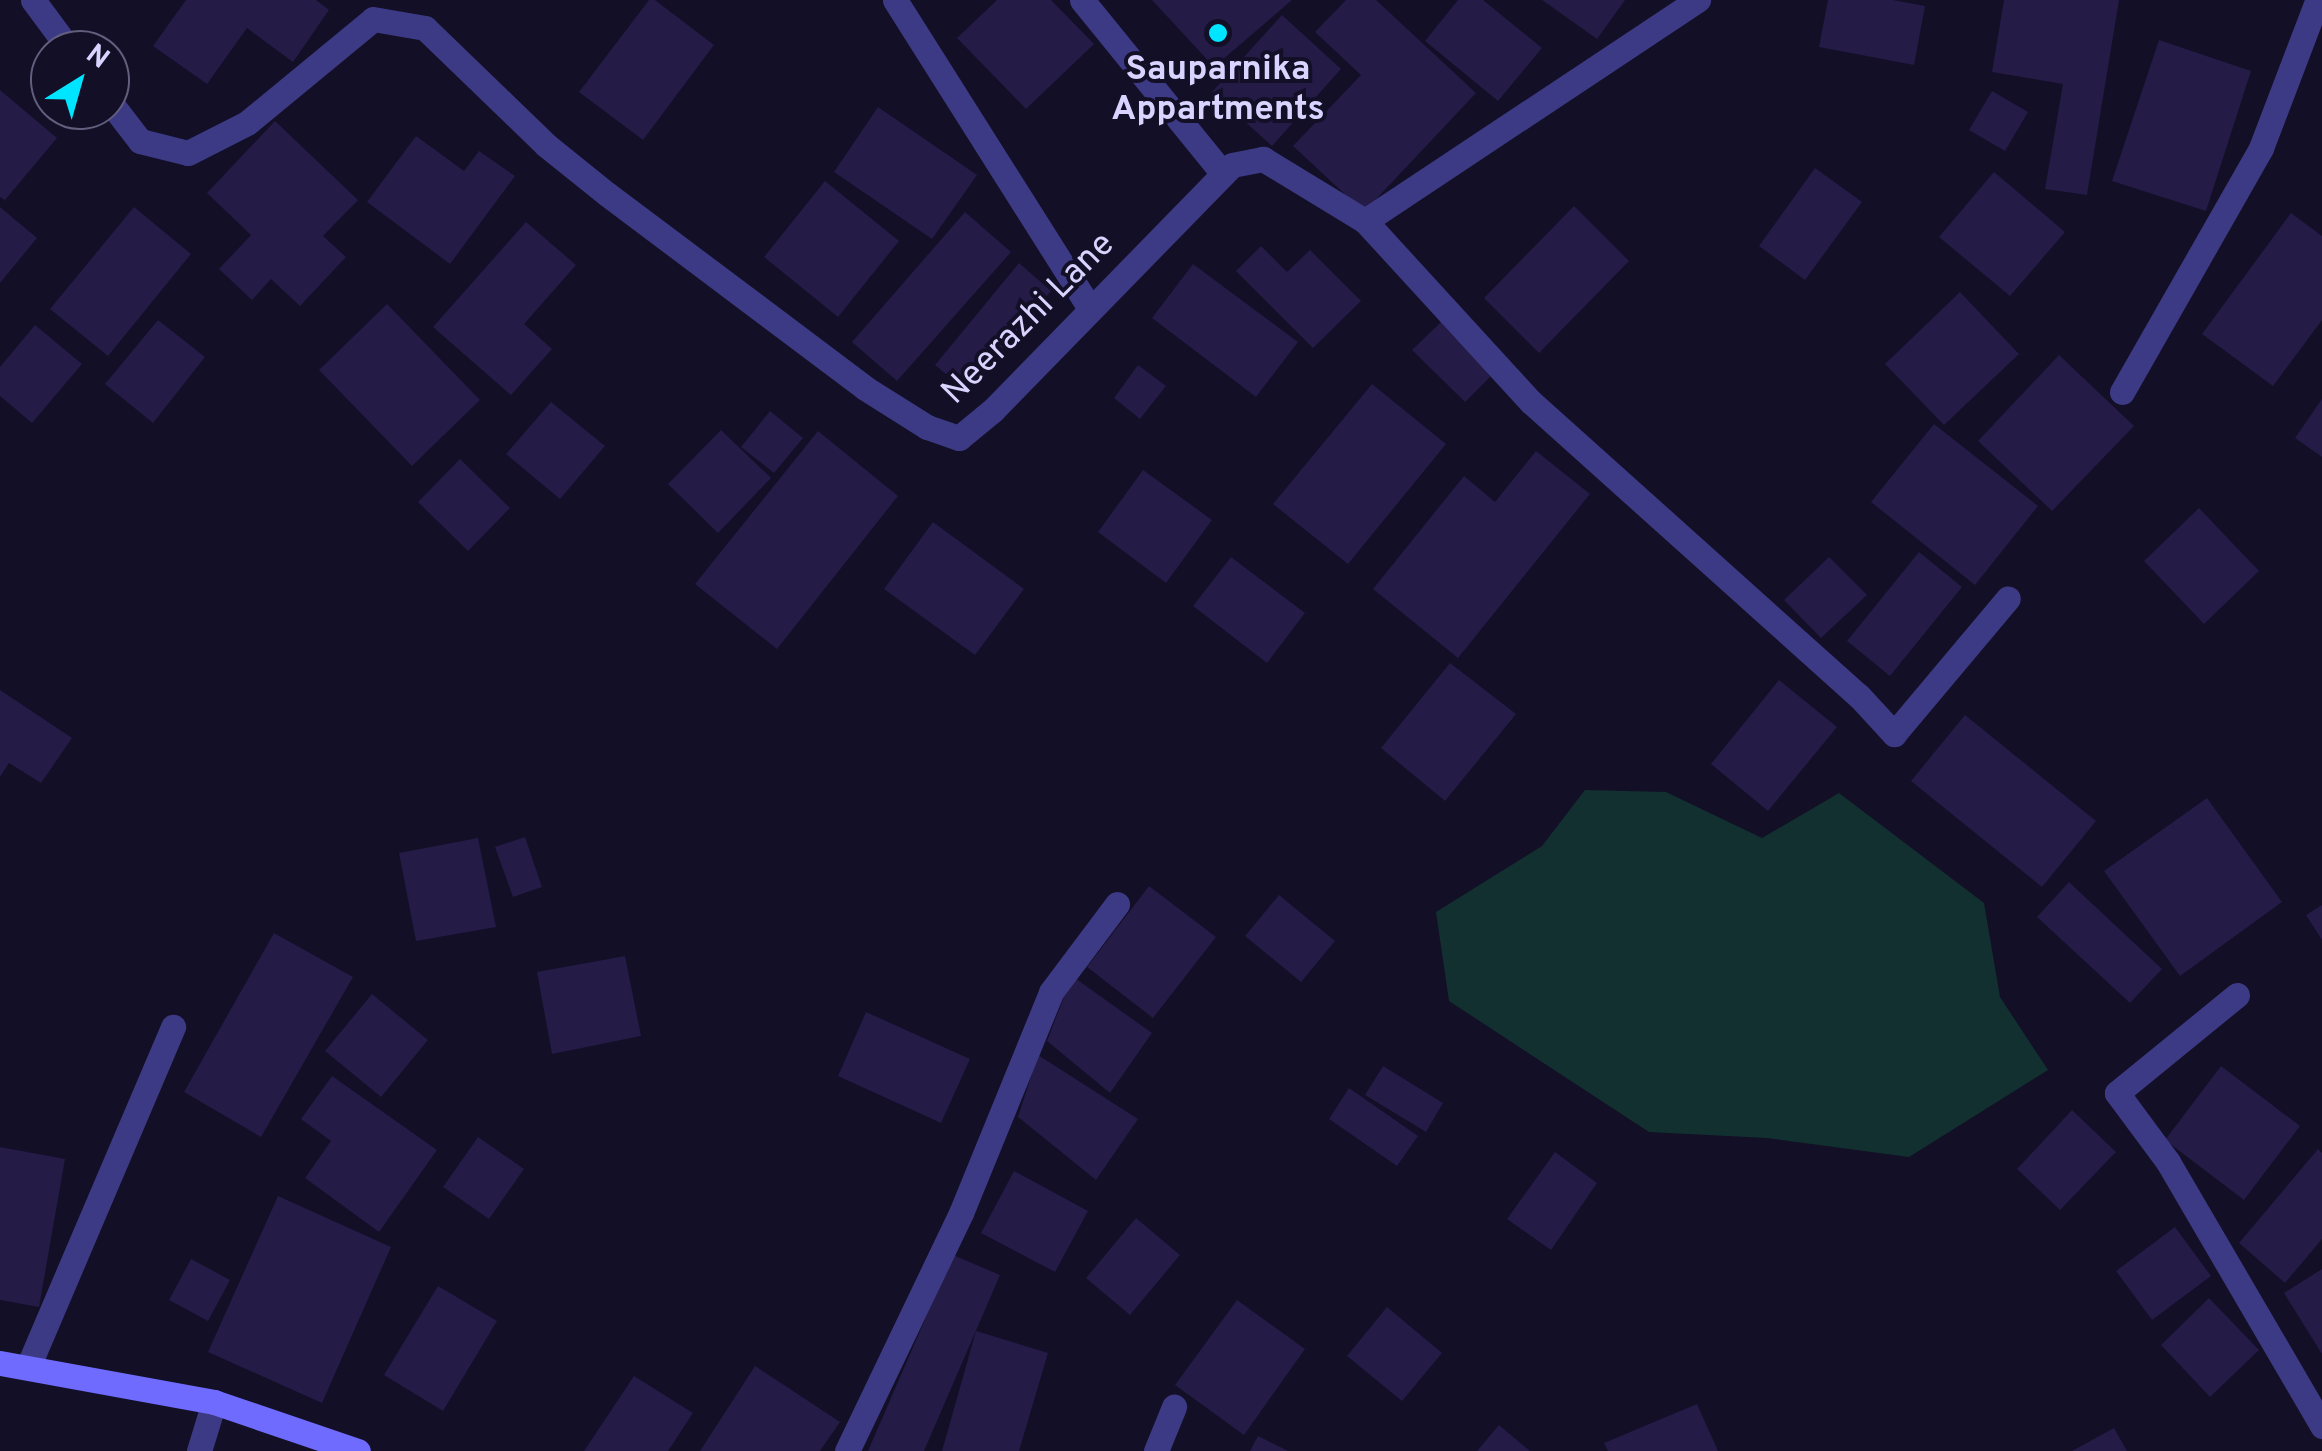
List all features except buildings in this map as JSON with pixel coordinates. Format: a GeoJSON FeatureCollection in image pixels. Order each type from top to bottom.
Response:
{"type":"FeatureCollection","features":[{"type":"Feature","properties":{"kind":"main road"},"geometry":{"type":"LineString","coordinates":[[0,1362],[214,1402],[358,1451]]}},
{"type":"Feature","properties":{"kind":"street"},"geometry":{"type":"LineString","coordinates":[[33,0],[55,30]]}},
{"type":"Feature","properties":{"kind":"street"},"geometry":{"type":"LineString","coordinates":[[894,0],[1090,309]]}},
{"type":"Feature","properties":{"kind":"street"},"geometry":{"type":"LineString","coordinates":[[1082,0],[1222,172],[1242,161],[1263,160],[1365,222],[1531,402],[1858,696],[1894,734],[2008,598]]}},
{"type":"Feature","properties":{"kind":"street"},"geometry":{"type":"LineString","coordinates":[[1365,222],[1698,0]]}},
{"type":"Feature","properties":{"kind":"street"},"geometry":{"type":"LineString","coordinates":[[2122,392],[2261,148],[2316,1]]}},
{"type":"Feature","properties":{"kind":"street","name":"Neerazhi Lane"},"geometry":{"type":"LineString","coordinates":[[130,128],[140,141],[188,153],[247,123],[373,19],[424,28],[546,145],[865,388],[926,427],[959,438],[1222,172]]}},
{"type":"Feature","properties":{"kind":"street"},"geometry":{"type":"LineString","coordinates":[[847,1451],[962,1213],[1051,992],[1117,904]]}},
{"type":"Feature","properties":{"kind":"street"},"geometry":{"type":"LineString","coordinates":[[2237,995],[2117,1093],[2168,1162],[2322,1426]]}},
{"type":"Feature","properties":{"kind":"street"},"geometry":{"type":"LineString","coordinates":[[28,1367],[172,1026]]}},
{"type":"Feature","properties":{"kind":"street"},"geometry":{"type":"LineString","coordinates":[[199,1451],[214,1402]]}},
{"type":"Feature","properties":{"kind":"street"},"geometry":{"type":"LineString","coordinates":[[1156,1451],[1174,1407]]}},
{"type":"Feature","properties":{"kind":"green space"},"geometry":{"type":"Polygon","coordinates":[[[1585,790],[1666,792],[1762,838],[1839,793],[1984,903],[2000,997],[2048,1070],[1909,1157],[1767,1138],[1649,1132],[1449,1001],[1436,912],[1542,846],[1585,790]]]}},
{"type":"Feature","properties":{"kind":"place","name":"Sauparnika Appartments"},"geometry":{"type":"Point","coordinates":[1218,33]}}]}
